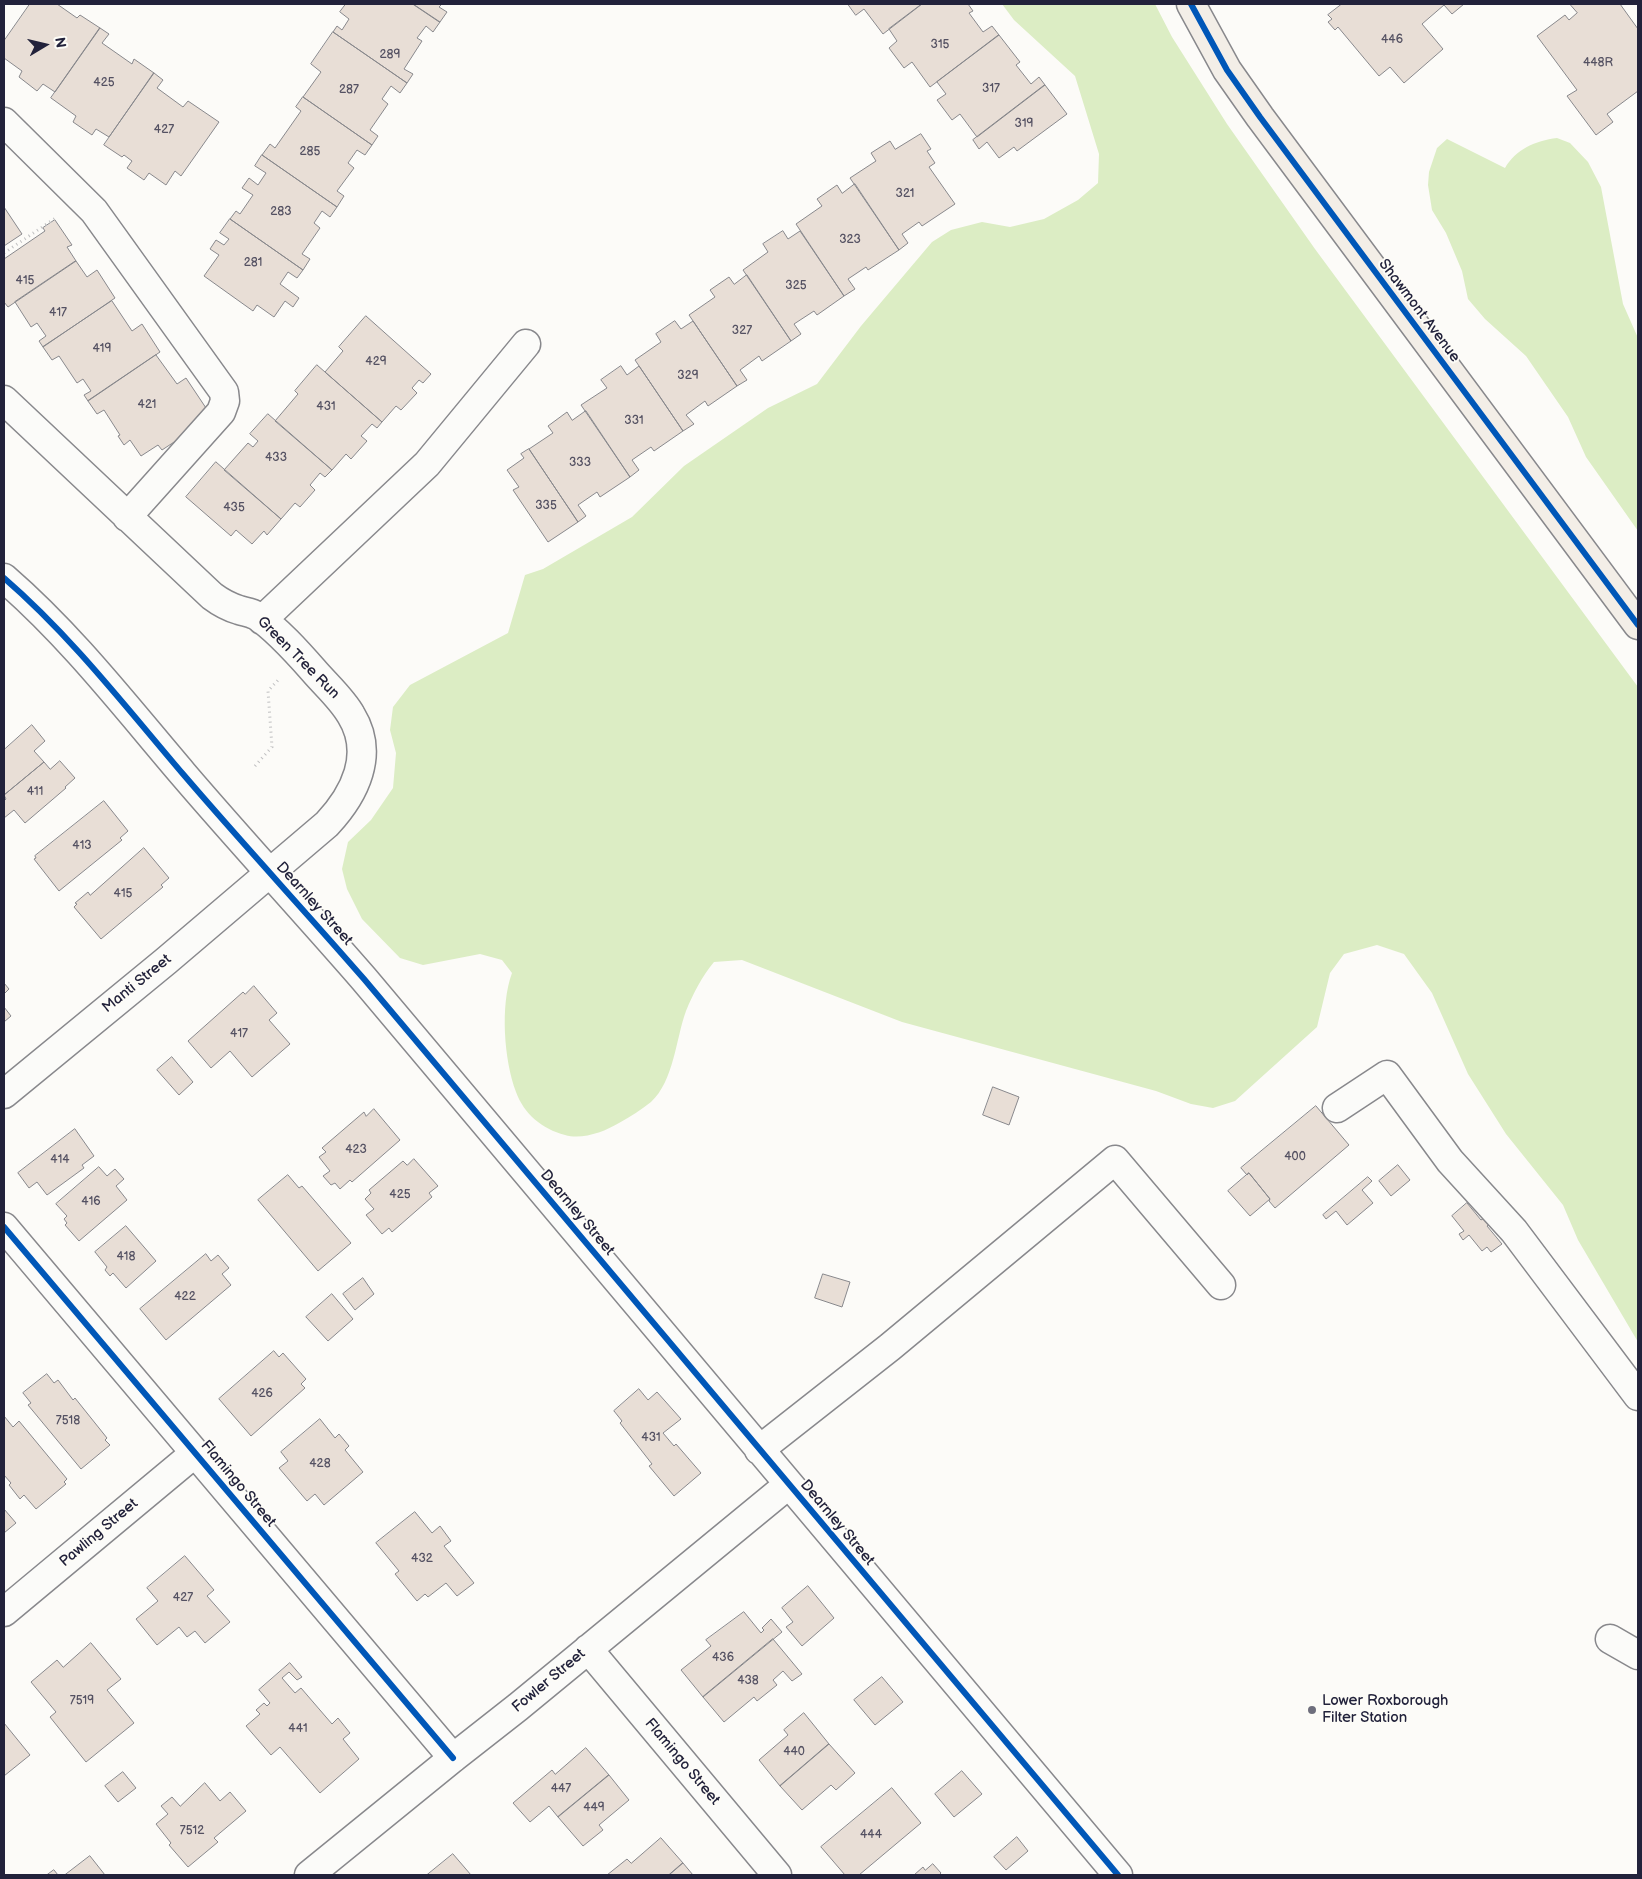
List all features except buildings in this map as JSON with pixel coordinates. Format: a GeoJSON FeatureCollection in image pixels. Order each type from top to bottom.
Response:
{"type":"FeatureCollection","features":[{"type":"Feature","properties":{"kind":"main road","name":"Shawmont Avenue"},"geometry":{"type":"LineString","coordinates":[[1191,4],[1227,70],[1260,117],[1638,625]]}},
{"type":"Feature","properties":{"kind":"street"},"geometry":{"type":"LineString","coordinates":[[4,122],[84,199],[216,377],[226,396],[221,412],[127,517]]}},
{"type":"Feature","properties":{"kind":"street"},"geometry":{"type":"LineString","coordinates":[[262,620],[427,464],[526,344]]}},
{"type":"Feature","properties":{"kind":"street","name":"Green Tree Run"},"geometry":{"type":"LineString","coordinates":[[4,400],[212,596],[228,606],[254,614],[262,620],[300,656],[352,715],[361,741],[360,775],[343,807],[270,873]]}},
{"type":"Feature","properties":{"kind":"street","name":"Dearnley Street"},"geometry":{"type":"LineString","coordinates":[[4,578],[43,613],[92,666],[377,994],[788,1485],[1118,1875]]}},
{"type":"Feature","properties":{"kind":"street","name":"Manti Street"},"geometry":{"type":"LineString","coordinates":[[4,1094],[270,873]]}},
{"type":"Feature","properties":{"kind":"street"},"geometry":{"type":"LineString","coordinates":[[1337,1108],[1387,1075],[1450,1161],[1514,1231],[1638,1396]]}},
{"type":"Feature","properties":{"kind":"street"},"geometry":{"type":"LineString","coordinates":[[759,1450],[890,1347],[1115,1160],[1221,1285]]}},
{"type":"Feature","properties":{"kind":"street","name":"Flamingo Street"},"geometry":{"type":"LineString","coordinates":[[4,1227],[453,1758]]}},
{"type":"Feature","properties":{"kind":"street","name":"Pawling Street"},"geometry":{"type":"LineString","coordinates":[[4,1612],[195,1453]]}},
{"type":"Feature","properties":{"kind":"street","name":"Fowler Street"},"geometry":{"type":"LineString","coordinates":[[309,1875],[518,1707],[788,1485]]}},
{"type":"Feature","properties":{"kind":"street"},"geometry":{"type":"LineString","coordinates":[[1610,1639],[1638,1655]]}},
{"type":"Feature","properties":{"kind":"street","name":"Flamingo Street"},"geometry":{"type":"LineString","coordinates":[[588,1649],[777,1875]]}},
{"type":"Feature","properties":{"kind":"path"},"geometry":{"type":"LineString","coordinates":[[4,253],[84,199]]}},
{"type":"Feature","properties":{"kind":"path"},"geometry":{"type":"LineString","coordinates":[[255,766],[272,747],[268,691],[282,675]]}},
{"type":"Feature","properties":{"kind":"green space"},"geometry":{"type":"Polygon","coordinates":[[[1002,4],[1155,4],[1172,37],[1227,124],[1315,249],[1638,687],[1638,1342],[1578,1240],[1563,1205],[1506,1134],[1468,1074],[1432,993],[1404,954],[1377,945],[1344,954],[1330,973],[1317,1027],[1235,1101],[1213,1108],[1191,1104],[1156,1091],[902,1022],[742,960],[714,962],[698,985],[686,1011],[670,1071],[659,1093],[643,1108],[613,1126],[586,1136],[572,1136],[541,1125],[529,1114],[519,1100],[512,1079],[506,1049],[505,1032],[506,1001],[512,973],[502,960],[480,954],[423,965],[400,958],[362,919],[347,889],[342,869],[348,842],[371,820],[393,788],[396,753],[390,730],[393,707],[410,685],[508,633],[525,575],[543,569],[632,517],[684,466],[768,408],[817,384],[861,326],[932,242],[951,230],[982,222],[1010,227],[1044,219],[1078,200],[1098,183],[1099,154],[1075,76],[1014,20],[1002,4]]]}},
{"type":"Feature","properties":{"kind":"green space"},"geometry":{"type":"Polygon","coordinates":[[[1557,138],[1570,143],[1588,162],[1601,187],[1623,304],[1638,338],[1638,531],[1586,457],[1568,417],[1526,356],[1485,319],[1468,299],[1462,271],[1446,233],[1432,210],[1428,185],[1429,172],[1437,148],[1447,139],[1505,168],[1509,161],[1520,151],[1541,141],[1557,138]]]}},
{"type":"Feature","properties":{"kind":"cycle path"},"geometry":{"type":"LineString","coordinates":[[1191,4],[1227,70],[1260,117],[1638,625]]}},
{"type":"Feature","properties":{"kind":"cycle path"},"geometry":{"type":"LineString","coordinates":[[4,578],[29,600],[119,697],[205,800],[364,979],[1118,1875]]}},
{"type":"Feature","properties":{"kind":"cycle path"},"geometry":{"type":"LineString","coordinates":[[4,1227],[453,1758]]}},
{"type":"Feature","properties":{"kind":"place","name":"Lower Roxborough Filter Station"},"geometry":{"type":"Point","coordinates":[1312,1710]}}]}
